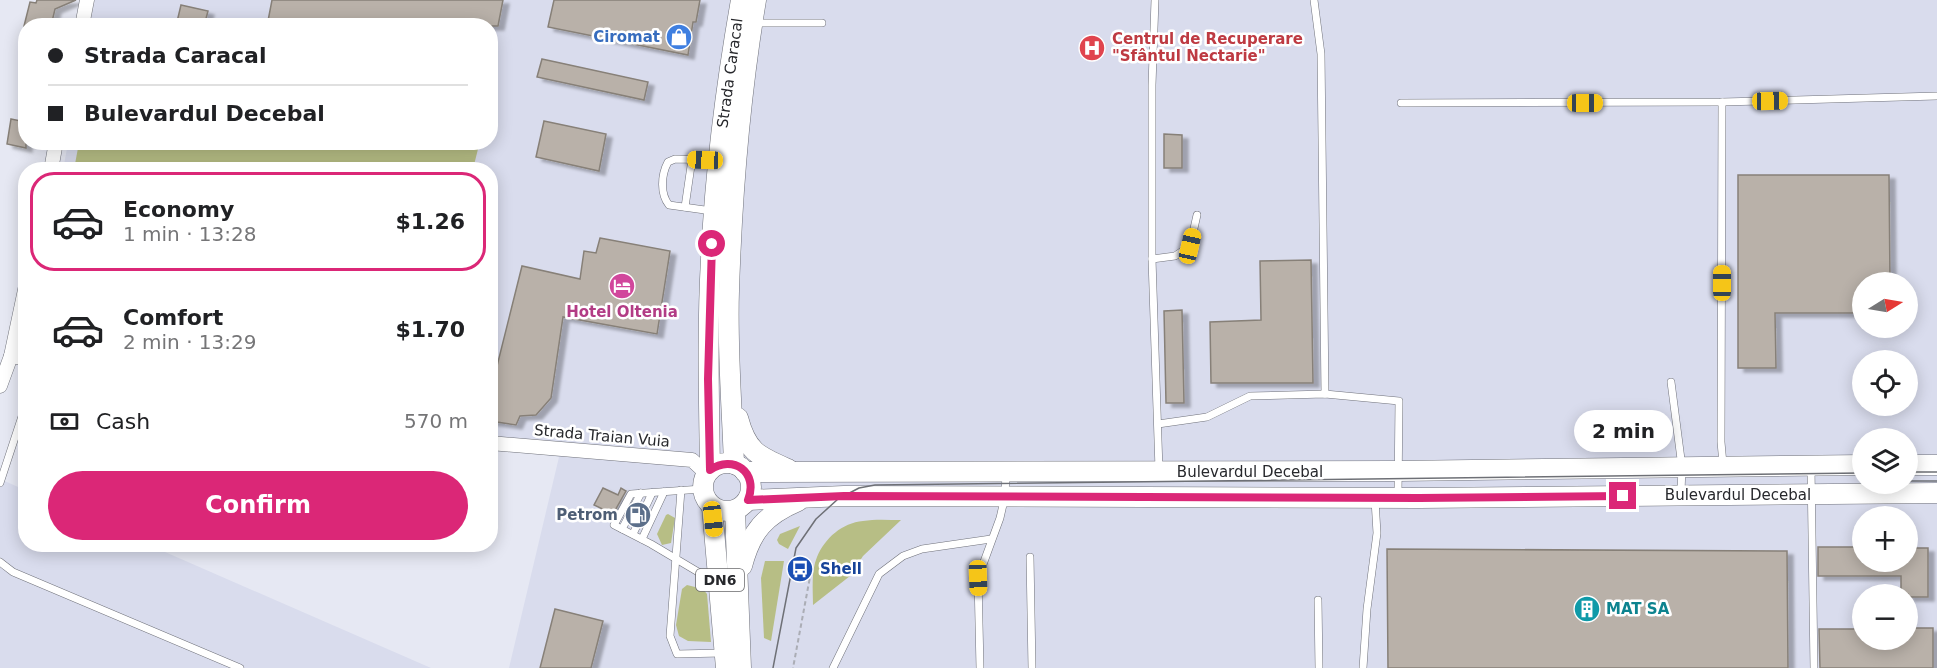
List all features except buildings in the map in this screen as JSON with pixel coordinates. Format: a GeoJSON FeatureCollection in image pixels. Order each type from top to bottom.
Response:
{"type":"FeatureCollection","features":[{"type":"Feature","properties":{"kind":"main road","name":"Strada Caracal"},"geometry":{"type":"LineString","coordinates":[[706,477],[711,260],[729,72],[741,0]]}},
{"type":"Feature","properties":{"kind":"main road","name":"Strada Caracal"},"geometry":{"type":"LineString","coordinates":[[740,468],[731,380],[729,292],[735,173],[756,0]]}},
{"type":"Feature","properties":{"kind":"main road"},"geometry":{"type":"LineString","coordinates":[[731,380],[742,431],[751,449],[790,470]]}},
{"type":"Feature","properties":{"kind":"main road"},"geometry":{"type":"LineString","coordinates":[[706,477],[717,465],[740,468]]}},
{"type":"Feature","properties":{"kind":"main road","name":"Bulevardul Decebal"},"geometry":{"type":"LineString","coordinates":[[740,468],[1005,473],[1852,465]]}},
{"type":"Feature","properties":{"kind":"main road"},"geometry":{"type":"LineString","coordinates":[[1918,465],[1937,465]]}},
{"type":"Feature","properties":{"kind":"main road","name":"DN6"},"geometry":{"type":"LineString","coordinates":[[726,661],[729,584],[741,505],[751,485],[740,468]]}},
{"type":"Feature","properties":{"kind":"main road","name":"DN6"},"geometry":{"type":"LineString","coordinates":[[706,477],[707,502],[712,507],[729,584],[741,668]]}},
{"type":"Feature","properties":{"kind":"main road","name":"Bulevardul Decebal"},"geometry":{"type":"LineString","coordinates":[[741,505],[808,496],[1398,497],[1937,493]]}},
{"type":"Feature","properties":{"kind":"main road"},"geometry":{"type":"LineString","coordinates":[[729,584],[745,558],[754,533],[773,513],[808,496]]}},
{"type":"Feature","properties":{"kind":"main road"},"geometry":{"type":"LineString","coordinates":[[712,507],[727,512],[741,505]]}},
{"type":"Feature","properties":{"kind":"street"},"geometry":{"type":"LineString","coordinates":[[84,18],[87,0]]}},
{"type":"Feature","properties":{"kind":"street"},"geometry":{"type":"LineString","coordinates":[[0,386],[11,356],[18,323]]}},
{"type":"Feature","properties":{"kind":"street"},"geometry":{"type":"LineString","coordinates":[[11,356],[18,357]]}},
{"type":"Feature","properties":{"kind":"street","name":"Strada Traian Vuia"},"geometry":{"type":"LineString","coordinates":[[498,445],[692,460],[706,477]]}},
{"type":"Feature","properties":{"kind":"lane"},"geometry":{"type":"LineString","coordinates":[[1155,0],[1152,85],[1152,259],[1160,472]]}},
{"type":"Feature","properties":{"kind":"lane"},"geometry":{"type":"LineString","coordinates":[[1314,0],[1321,54],[1325,394]]}},
{"type":"Feature","properties":{"kind":"lane"},"geometry":{"type":"LineString","coordinates":[[752,22],[822,23]]}},
{"type":"Feature","properties":{"kind":"lane"},"geometry":{"type":"LineString","coordinates":[[1401,104],[1722,102],[1937,96]]}},
{"type":"Feature","properties":{"kind":"lane"},"geometry":{"type":"LineString","coordinates":[[1722,102],[1721,442],[1723,467]]}},
{"type":"Feature","properties":{"kind":"lane"},"geometry":{"type":"LineString","coordinates":[[715,212],[669,205],[662,192],[664,168],[668,162],[675,159],[719,160]]}},
{"type":"Feature","properties":{"kind":"lane"},"geometry":{"type":"LineString","coordinates":[[685,207],[692,159]]}},
{"type":"Feature","properties":{"kind":"lane"},"geometry":{"type":"LineString","coordinates":[[1152,259],[1175,256],[1190,246],[1197,215]]}},
{"type":"Feature","properties":{"kind":"lane"},"geometry":{"type":"LineString","coordinates":[[1671,382],[1682,467],[1681,495]]}},
{"type":"Feature","properties":{"kind":"lane"},"geometry":{"type":"LineString","coordinates":[[1158,423],[1207,417],[1250,396],[1325,394],[1399,401],[1398,497]]}},
{"type":"Feature","properties":{"kind":"lane"},"geometry":{"type":"LineString","coordinates":[[0,483],[18,428]]}},
{"type":"Feature","properties":{"kind":"lane"},"geometry":{"type":"LineString","coordinates":[[1811,465],[1814,668]]}},
{"type":"Feature","properties":{"kind":"lane"},"geometry":{"type":"LineString","coordinates":[[980,668],[978,578],[1005,496],[1005,473]]}},
{"type":"Feature","properties":{"kind":"lane"},"geometry":{"type":"LineString","coordinates":[[706,477],[681,490],[641,493],[622,529],[677,560],[729,584]]}},
{"type":"Feature","properties":{"kind":"lane"},"geometry":{"type":"LineString","coordinates":[[681,490],[670,636],[677,654],[726,661]]}},
{"type":"Feature","properties":{"kind":"lane"},"geometry":{"type":"LineString","coordinates":[[633,534],[652,492]]}},
{"type":"Feature","properties":{"kind":"lane"},"geometry":{"type":"LineString","coordinates":[[642,539],[664,492]]}},
{"type":"Feature","properties":{"kind":"lane"},"geometry":{"type":"LineString","coordinates":[[1364,668],[1367,609],[1377,533],[1375,497]]}},
{"type":"Feature","properties":{"kind":"lane"},"geometry":{"type":"LineString","coordinates":[[833,668],[879,574],[903,556],[922,549],[992,539]]}},
{"type":"Feature","properties":{"kind":"lane"},"geometry":{"type":"LineString","coordinates":[[1030,557],[1032,668]]}},
{"type":"Feature","properties":{"kind":"lane"},"geometry":{"type":"LineString","coordinates":[[0,562],[12,572],[240,668]]}},
{"type":"Feature","properties":{"kind":"lane"},"geometry":{"type":"LineString","coordinates":[[1318,600],[1319,668]]}},
{"type":"Feature","properties":{"kind":"path"},"geometry":{"type":"LineString","coordinates":[[790,561],[806,567],[810,576],[793,668]]}},
{"type":"Feature","properties":{"kind":"path"},"geometry":{"type":"LineString","coordinates":[[798,613],[803,616]]}},
{"type":"Feature","properties":{"kind":"shaded area"},"geometry":{"type":"Polygon","coordinates":[[[95,0],[1937,0],[1937,668],[509,668],[559,457],[498,447],[498,162],[64,162],[67,150],[498,150],[498,18],[91,18],[95,0]]]}},
{"type":"Feature","properties":{"kind":"shaded area"},"geometry":{"type":"Polygon","coordinates":[[[0,479],[18,487],[18,552],[165,552],[431,668],[0,668],[0,479]]]}},
{"type":"Feature","properties":{"kind":"green space"},"geometry":{"type":"Polygon","coordinates":[[[78,150],[478,150],[475,162],[75,162],[78,150]]]}},
{"type":"Feature","properties":{"kind":"green space"},"geometry":{"type":"Polygon","coordinates":[[[668,514],[675,518],[671,543],[662,545],[657,534],[668,514]]]}},
{"type":"Feature","properties":{"kind":"green space"},"geometry":{"type":"Polygon","coordinates":[[[901,520],[863,556],[850,576],[813,605],[815,562],[820,550],[835,533],[855,522],[901,520]]]}},
{"type":"Feature","properties":{"kind":"green space"},"geometry":{"type":"Polygon","coordinates":[[[800,526],[788,549],[779,544],[777,540],[780,534],[800,526]]]}},
{"type":"Feature","properties":{"kind":"green space"},"geometry":{"type":"Polygon","coordinates":[[[765,561],[784,561],[771,641],[764,638],[761,578],[765,561]]]}},
{"type":"Feature","properties":{"kind":"green space"},"geometry":{"type":"Polygon","coordinates":[[[687,585],[703,589],[707,594],[711,642],[688,641],[679,636],[676,625],[682,589],[687,585]]]}},
{"type":"Feature","properties":{"kind":"tram line"},"geometry":{"type":"LineString","coordinates":[[1918,472],[1937,472]]}},
{"type":"Feature","properties":{"kind":"tram line"},"geometry":{"type":"LineString","coordinates":[[773,668],[796,548],[816,519],[838,499],[859,488],[875,485],[1852,473]]}},
{"type":"Feature","properties":{"kind":"tram line"},"geometry":{"type":"LineString","coordinates":[[1918,481],[1937,481]]}},
{"type":"Feature","properties":{"kind":"place","name":"Ciromat"},"geometry":{"type":"Point","coordinates":[679,37]}},
{"type":"Feature","properties":{"kind":"place","name":"Centrul de Recuperare \"Sfântul Nectarie\""},"geometry":{"type":"Point","coordinates":[1092,48]}},
{"type":"Feature","properties":{"kind":"place","name":"Hotel Oltenia"},"geometry":{"type":"Point","coordinates":[622,286]}},
{"type":"Feature","properties":{"kind":"place","name":"Petrom"},"geometry":{"type":"Point","coordinates":[638,515]}},
{"type":"Feature","properties":{"kind":"place","name":"Shell"},"geometry":{"type":"Point","coordinates":[800,569]}},
{"type":"Feature","properties":{"kind":"place","name":"MAT SA"},"geometry":{"type":"Point","coordinates":[1587,609]}},
{"type":"Feature","properties":{"kind":"route"},"geometry":{"type":"LineString","coordinates":[[712,244],[708,379],[710,470],[726,463],[740,467],[750,480],[751,490],[748,500],[808,496],[1419,498],[1623,496]]}}]}
